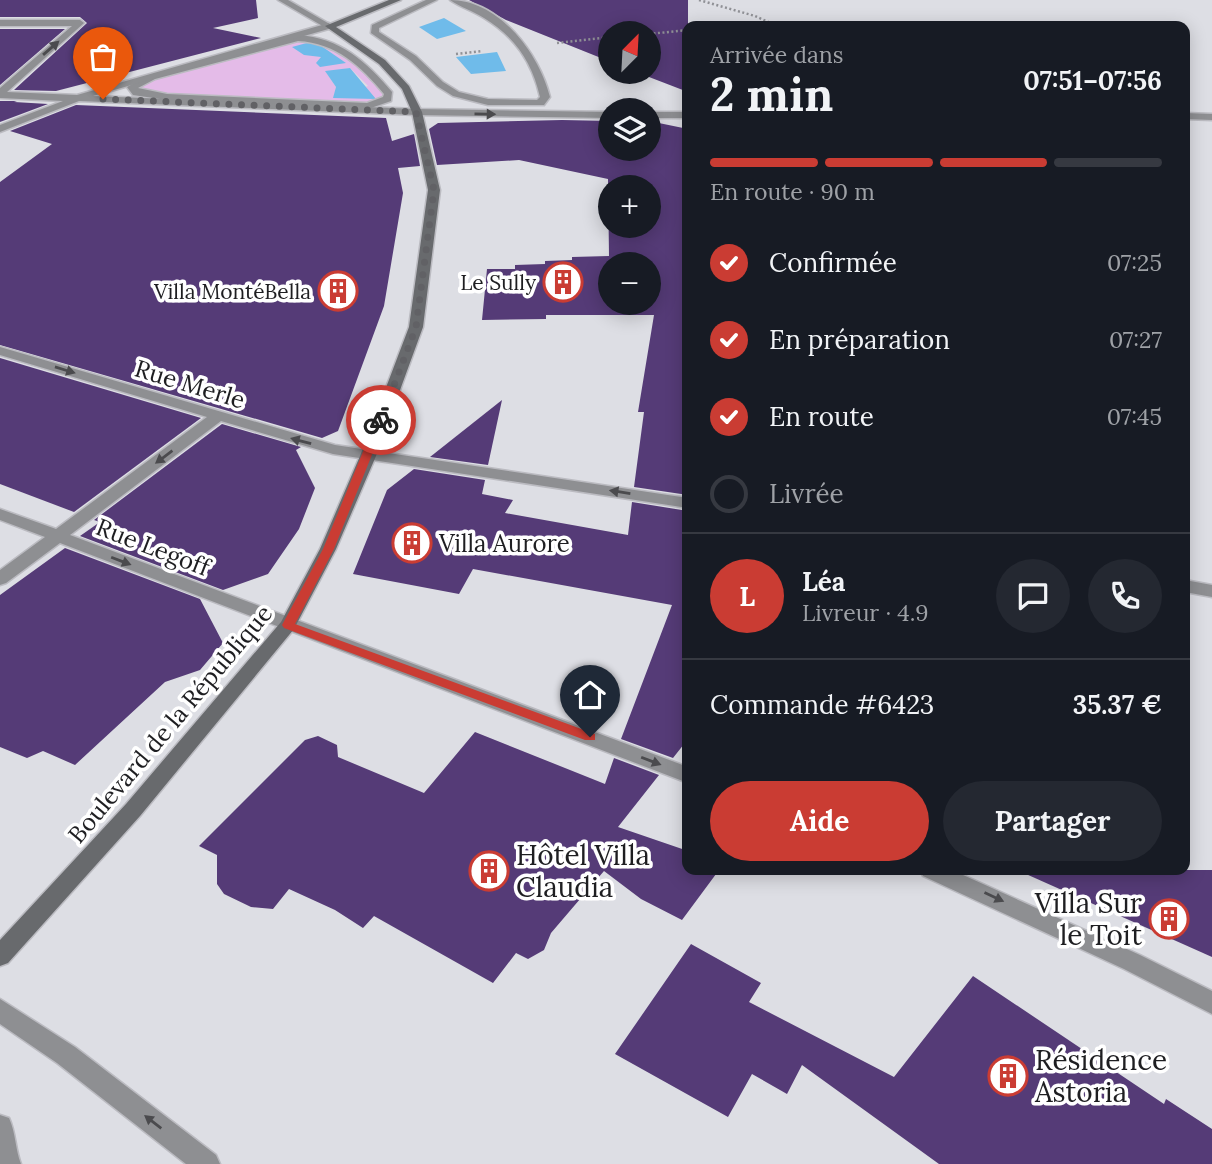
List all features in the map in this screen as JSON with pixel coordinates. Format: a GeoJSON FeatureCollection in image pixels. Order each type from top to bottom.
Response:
{"type":"FeatureCollection","features":[{"type":"Feature","properties":{"kind":"main road"},"geometry":{"type":"LineString","coordinates":[[329,26],[397,0]]}},
{"type":"Feature","properties":{"kind":"main road","name":"Boulevard de la République"},"geometry":{"type":"LineString","coordinates":[[0,956],[141,800],[288,625],[328,549],[368,456],[416,327],[434,190],[416,112],[406,88],[382,62],[329,26]]}},
{"type":"Feature","properties":{"kind":"street","name":"Boulevard de la République"},"geometry":{"type":"LineString","coordinates":[[282,0],[329,26]]}},
{"type":"Feature","properties":{"kind":"street"},"geometry":{"type":"LineString","coordinates":[[433,0],[385,20],[375,30],[448,90],[488,102],[540,103],[545,97],[541,74],[523,46],[486,16],[454,0]]}},
{"type":"Feature","properties":{"kind":"street"},"geometry":{"type":"LineString","coordinates":[[0,23],[80,23],[0,94]]}},
{"type":"Feature","properties":{"kind":"street"},"geometry":{"type":"LineString","coordinates":[[0,128],[77,97],[329,26]]}},
{"type":"Feature","properties":{"kind":"street"},"geometry":{"type":"LineString","coordinates":[[298,38],[321,39],[330,41],[373,74],[389,94],[383,102],[368,106],[148,95],[135,93],[132,87],[152,77],[298,38]]}},
{"type":"Feature","properties":{"kind":"street"},"geometry":{"type":"LineString","coordinates":[[0,94],[416,112],[598,115]]}},
{"type":"Feature","properties":{"kind":"street"},"geometry":{"type":"LineString","coordinates":[[661,115],[682,116]]}},
{"type":"Feature","properties":{"kind":"street"},"geometry":{"type":"LineString","coordinates":[[1190,116],[1212,117]]}},
{"type":"Feature","properties":{"kind":"street","name":"Rue Merle"},"geometry":{"type":"LineString","coordinates":[[0,351],[303,442],[368,456],[433,462],[682,502]]}},
{"type":"Feature","properties":{"kind":"street"},"geometry":{"type":"LineString","coordinates":[[0,579],[218,416]]}},
{"type":"Feature","properties":{"kind":"street","name":"Rue Legoff"},"geometry":{"type":"LineString","coordinates":[[0,514],[682,773]]}},
{"type":"Feature","properties":{"kind":"street"},"geometry":{"type":"LineString","coordinates":[[1190,587],[1212,591]]}},
{"type":"Feature","properties":{"kind":"street"},"geometry":{"type":"LineString","coordinates":[[943,875],[1108,951],[1212,1003]]}},
{"type":"Feature","properties":{"kind":"street"},"geometry":{"type":"LineString","coordinates":[[0,1010],[66,1055],[207,1164]]}},
{"type":"Feature","properties":{"kind":"street"},"geometry":{"type":"LineString","coordinates":[[0,1127],[2,1151],[8,1164]]}},
{"type":"Feature","properties":{"kind":"path"},"geometry":{"type":"LineString","coordinates":[[699,0],[764,21]]}},
{"type":"Feature","properties":{"kind":"path"},"geometry":{"type":"LineString","coordinates":[[662,33],[682,31]]}},
{"type":"Feature","properties":{"kind":"path"},"geometry":{"type":"LineString","coordinates":[[523,46],[598,38]]}},
{"type":"Feature","properties":{"kind":"shaded area"},"geometry":{"type":"Polygon","coordinates":[[[298,38],[326,42],[350,54],[371,72],[389,94],[377,105],[136,93],[140,81],[298,38]],[[350,68],[326,72],[336,87],[334,97],[368,86],[350,68]]]}},
{"type":"Feature","properties":{"kind":"water"},"geometry":{"type":"Polygon","coordinates":[[[444,18],[466,31],[437,39],[419,27],[444,18]]]}},
{"type":"Feature","properties":{"kind":"water"},"geometry":{"type":"Polygon","coordinates":[[[314,41],[346,63],[320,67],[316,63],[321,57],[304,55],[292,47],[314,41]]]}},
{"type":"Feature","properties":{"kind":"water"},"geometry":{"type":"Polygon","coordinates":[[[497,52],[506,71],[471,74],[456,57],[497,52]]]}},
{"type":"Feature","properties":{"kind":"water"},"geometry":{"type":"Polygon","coordinates":[[[350,68],[376,99],[333,98],[336,87],[325,71],[350,68]]]}},
{"type":"Feature","properties":{"kind":"building"},"geometry":{"type":"Polygon","coordinates":[[[0,0],[256,0],[258,18],[213,28],[261,38],[56,91],[14,90],[87,23],[80,17],[0,17],[0,0]]]}},
{"type":"Feature","properties":{"kind":"building"},"geometry":{"type":"Polygon","coordinates":[[[469,0],[688,0],[688,21],[682,21],[682,90],[662,82],[662,21],[598,21],[598,57],[506,20],[469,0]]]}},
{"type":"Feature","properties":{"kind":"building"},"geometry":{"type":"Polygon","coordinates":[[[0,29],[65,29],[0,85],[0,29]]]}},
{"type":"Feature","properties":{"kind":"building"},"geometry":{"type":"Polygon","coordinates":[[[0,101],[17,101],[14,102],[48,104],[0,122],[0,101]]]}},
{"type":"Feature","properties":{"kind":"building"},"geometry":{"type":"Polygon","coordinates":[[[76,105],[386,118],[392,141],[414,134],[420,166],[398,168],[403,193],[384,306],[338,431],[322,438],[0,345],[0,182],[52,144],[10,131],[76,105]]]}},
{"type":"Feature","properties":{"kind":"building"},"geometry":{"type":"Polygon","coordinates":[[[598,121],[598,161],[661,161],[661,123],[682,128],[682,494],[634,487],[644,412],[638,412],[654,315],[661,315],[661,252],[609,252],[609,238],[661,238],[661,175],[598,177],[519,160],[437,165],[429,129],[438,123],[598,121]]]}},
{"type":"Feature","properties":{"kind":"building"},"geometry":{"type":"Polygon","coordinates":[[[598,256],[598,315],[546,315],[546,319],[482,320],[487,269],[515,269],[515,265],[545,264],[545,261],[572,260],[572,257],[598,256]]]}},
{"type":"Feature","properties":{"kind":"building"},"geometry":{"type":"Polygon","coordinates":[[[0,358],[201,418],[74,512],[0,484],[0,358]]]}},
{"type":"Feature","properties":{"kind":"building"},"geometry":{"type":"Polygon","coordinates":[[[502,400],[488,465],[430,457],[502,400]]]}},
{"type":"Feature","properties":{"kind":"building"},"geometry":{"type":"Polygon","coordinates":[[[222,424],[301,447],[296,450],[315,488],[299,529],[268,574],[223,590],[80,536],[100,522],[94,520],[222,424]]]}},
{"type":"Feature","properties":{"kind":"building"},"geometry":{"type":"Polygon","coordinates":[[[414,469],[485,480],[482,494],[513,500],[505,513],[628,535],[632,502],[682,510],[682,747],[673,758],[621,739],[672,605],[473,569],[459,594],[353,574],[387,490],[414,469]]]}},
{"type":"Feature","properties":{"kind":"building"},"geometry":{"type":"Polygon","coordinates":[[[65,548],[200,599],[223,643],[200,670],[165,682],[75,765],[43,751],[27,758],[0,747],[0,595],[65,548]]]}},
{"type":"Feature","properties":{"kind":"building"},"geometry":{"type":"Polygon","coordinates":[[[475,732],[605,784],[614,758],[659,775],[618,827],[682,849],[682,875],[715,875],[682,920],[641,899],[604,871],[551,933],[544,950],[528,959],[516,953],[493,983],[374,916],[363,928],[335,910],[289,889],[273,909],[251,907],[224,894],[217,884],[217,855],[199,846],[305,740],[318,736],[337,745],[338,757],[424,793],[475,732]]]}},
{"type":"Feature","properties":{"kind":"building","name":"Villa Sur le Toit"},"geometry":{"type":"Polygon","coordinates":[[[1190,870],[1212,870],[1212,957],[1028,875],[1190,875],[1190,870]]]}},
{"type":"Feature","properties":{"kind":"building","name":"Résidence Astoria"},"geometry":{"type":"Polygon","coordinates":[[[691,944],[761,983],[749,1002],[894,1077],[973,976],[1164,1104],[1166,1099],[1212,1129],[1212,1164],[939,1164],[802,1065],[787,1094],[752,1074],[728,1117],[615,1054],[691,944]]]}},
{"type":"Feature","properties":{"kind":"way so far"},"geometry":{"type":"LineString","coordinates":[[103,99],[416,112],[434,190],[416,327],[381,420]]}},
{"type":"Feature","properties":{"kind":"place","name":"Le Sully"},"geometry":{"type":"Point","coordinates":[563,282]}},
{"type":"Feature","properties":{"kind":"place","name":"Villa MontéBella"},"geometry":{"type":"Point","coordinates":[338,291]}},
{"type":"Feature","properties":{"kind":"place","name":"Villa Aurore"},"geometry":{"type":"Point","coordinates":[412,543]}},
{"type":"Feature","properties":{"kind":"place","name":"Hôtel Villa Claudia"},"geometry":{"type":"Point","coordinates":[489,871]}},
{"type":"Feature","properties":{"kind":"place","name":"Villa Sur le Toit"},"geometry":{"type":"Point","coordinates":[1169,919]}},
{"type":"Feature","properties":{"kind":"place","name":"Résidence Astoria"},"geometry":{"type":"Point","coordinates":[1008,1076]}},
{"type":"Feature","properties":{"kind":"route"},"geometry":{"type":"LineString","coordinates":[[381,420],[328,549],[288,625],[394,662],[590,737]]}}]}
